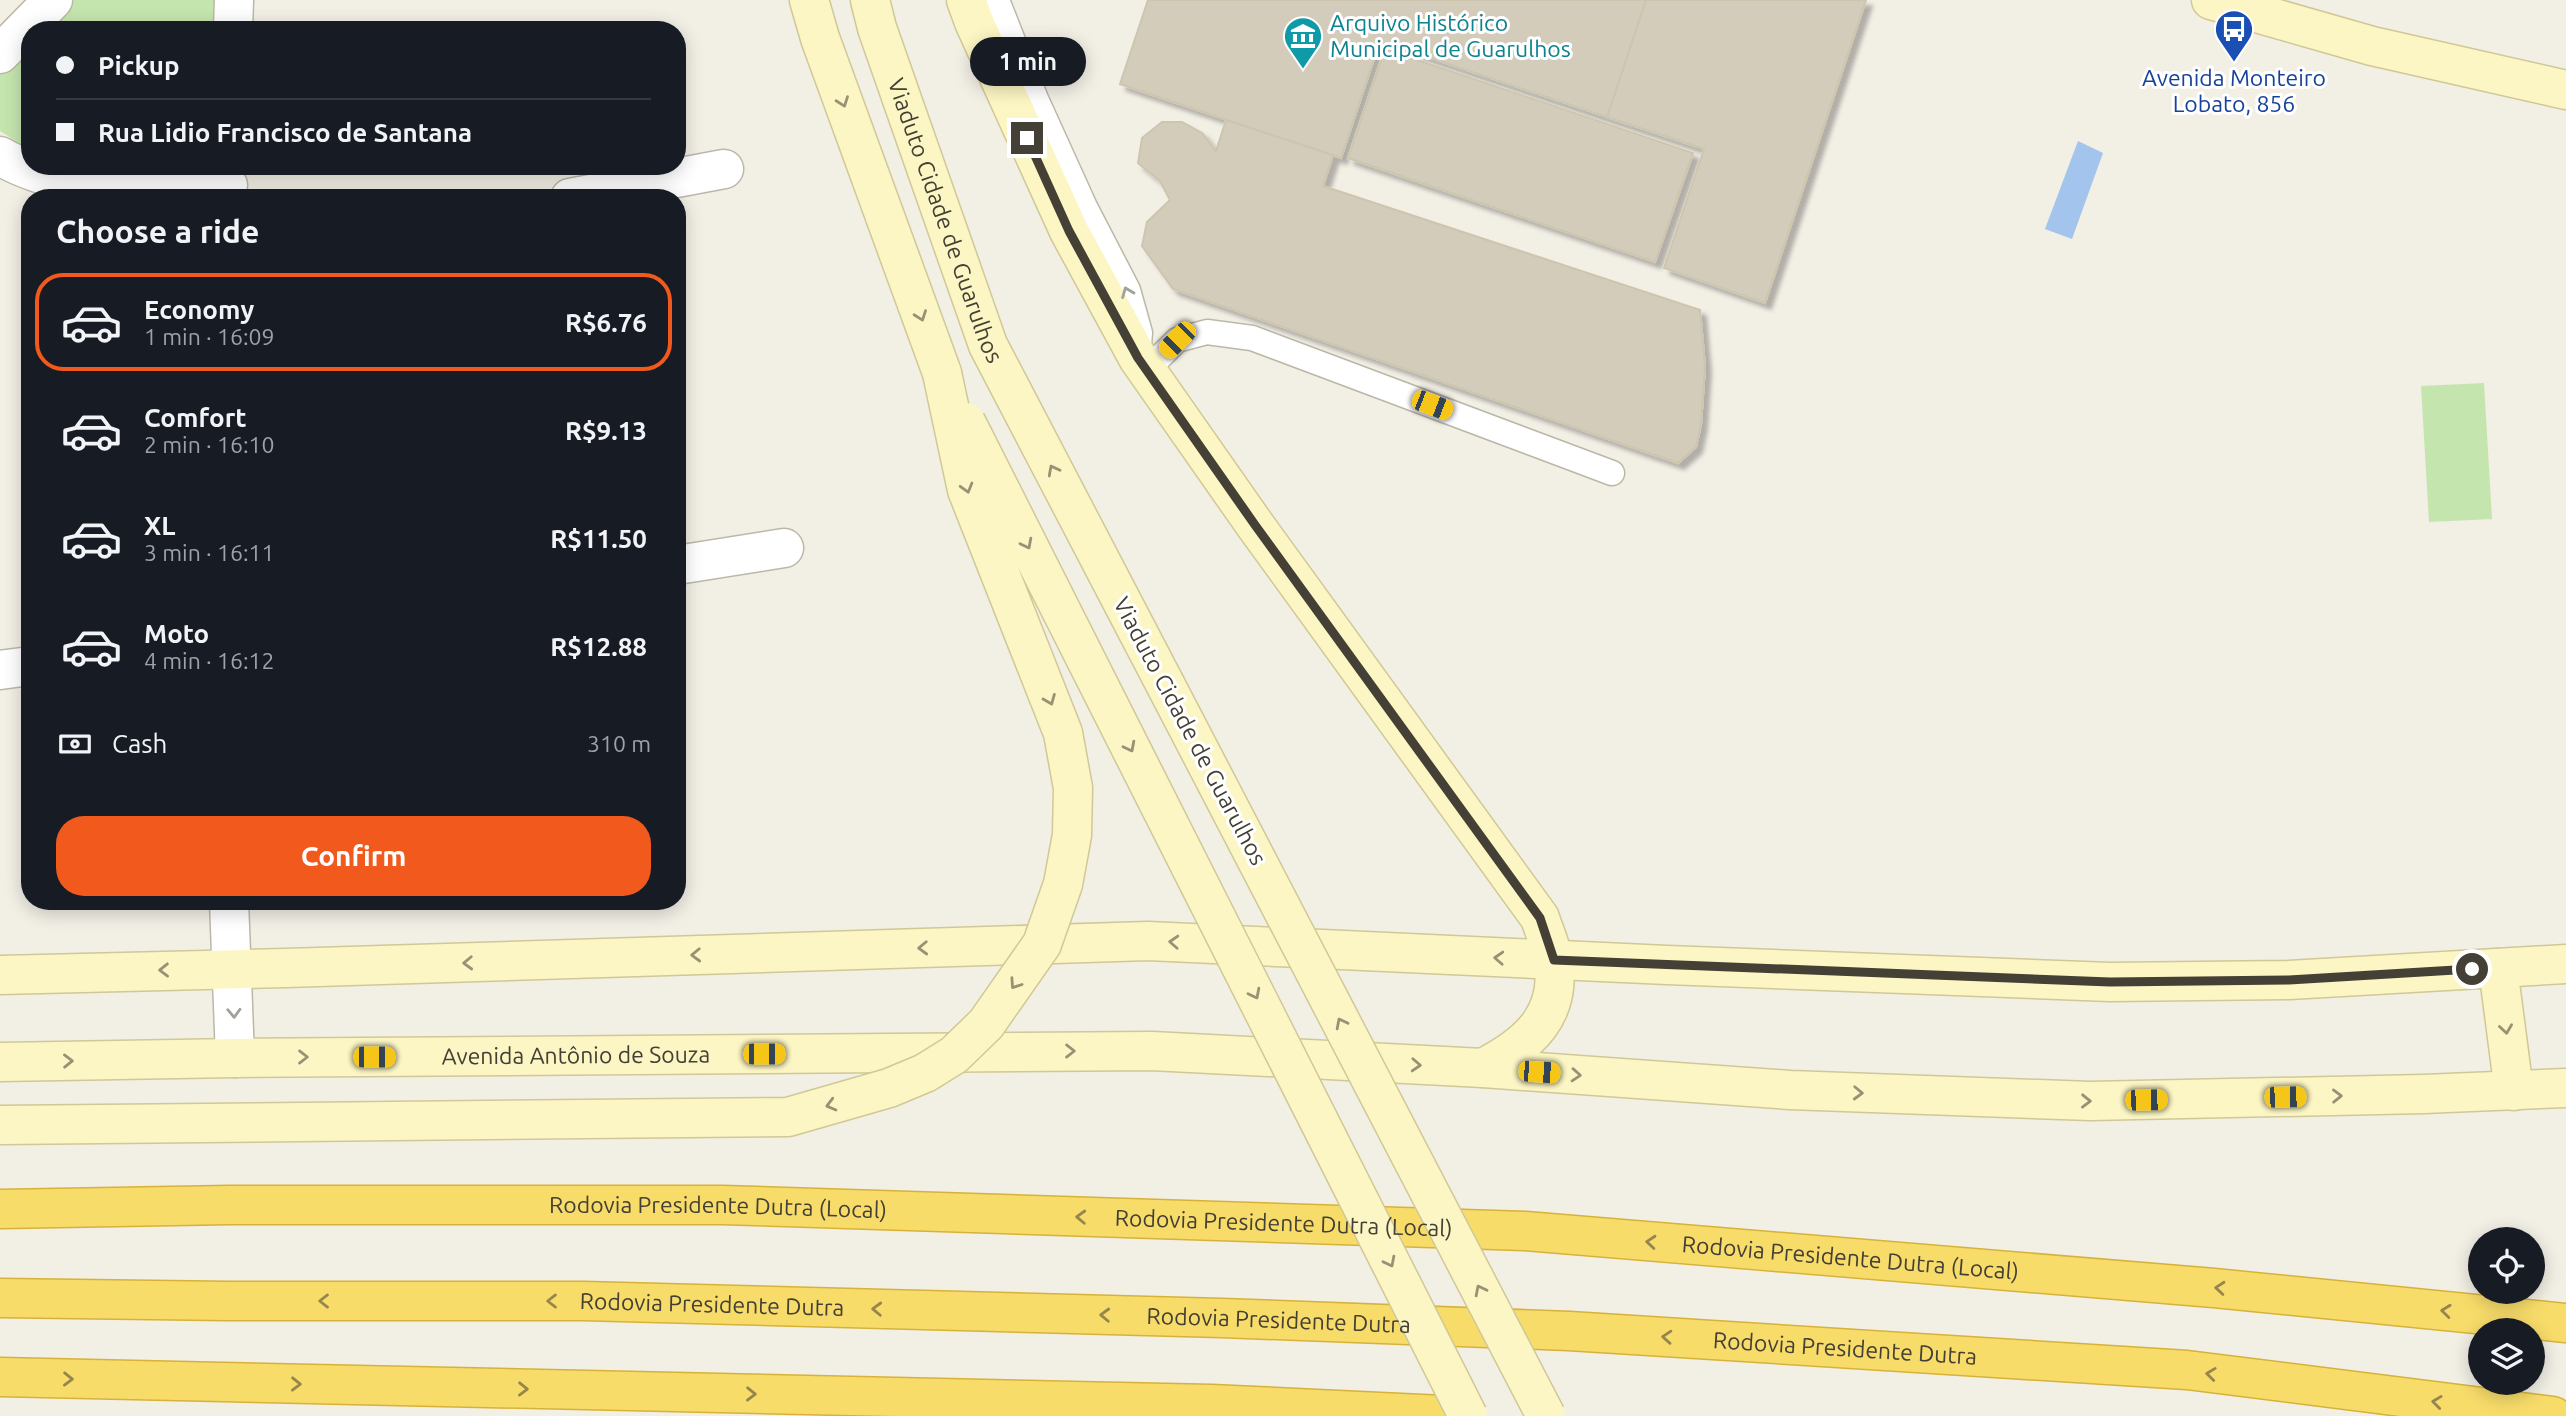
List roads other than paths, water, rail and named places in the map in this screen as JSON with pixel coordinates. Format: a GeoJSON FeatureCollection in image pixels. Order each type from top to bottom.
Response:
{"type":"FeatureCollection","features":[{"type":"Feature","properties":{"kind":"highway","name":"Rodovia Presidente Dutra (Local)"},"geometry":{"type":"LineString","coordinates":[[0,1209],[230,1205],[722,1205],[1525,1231],[2214,1288],[2565,1322]]}},
{"type":"Feature","properties":{"kind":"highway","name":"Rodovia Presidente Dutra"},"geometry":{"type":"LineString","coordinates":[[0,1298],[583,1301],[1194,1317],[1569,1331],[2187,1370],[2553,1416]]}},
{"type":"Feature","properties":{"kind":"highway"},"geometry":{"type":"LineString","coordinates":[[0,1377],[1211,1404],[1466,1416]]}},
{"type":"Feature","properties":{"kind":"main road"},"geometry":{"type":"LineString","coordinates":[[809,0],[820,38],[942,373],[1466,1416]]}},
{"type":"Feature","properties":{"kind":"main road"},"geometry":{"type":"LineString","coordinates":[[966,0],[1069,231],[1142,364],[1255,525],[1540,918],[1554,960],[1553,1003],[1535,1033],[1507,1056],[1483,1068]]}},
{"type":"Feature","properties":{"kind":"main road"},"geometry":{"type":"LineString","coordinates":[[2211,0],[2372,46],[2566,90]]}},
{"type":"Feature","properties":{"kind":"main road","name":"Viaduto Cidade de Guarulhos"},"geometry":{"type":"LineString","coordinates":[[873,14],[988,345],[1546,1416]]}},
{"type":"Feature","properties":{"kind":"main road"},"geometry":{"type":"LineString","coordinates":[[0,1125],[788,1117],[889,1088],[925,1073],[954,1055],[986,1024],[1042,944],[1063,884],[1072,835],[1073,788],[1063,733],[967,490],[942,373]]}},
{"type":"Feature","properties":{"kind":"main road"},"geometry":{"type":"LineString","coordinates":[[0,975],[1148,941],[2110,982],[2289,980],[2566,964]]}},
{"type":"Feature","properties":{"kind":"main road"},"geometry":{"type":"LineString","coordinates":[[2498,968],[2514,1091]]}},
{"type":"Feature","properties":{"kind":"main road","name":"Avenida Antônio de Souza"},"geometry":{"type":"LineString","coordinates":[[0,1062],[1152,1051],[1483,1068],[1790,1090],[2090,1101],[2566,1088]]}},
{"type":"Feature","properties":{"kind":"street"},"geometry":{"type":"LineString","coordinates":[[32,21],[53,0]]}},
{"type":"Feature","properties":{"kind":"street"},"geometry":{"type":"LineString","coordinates":[[233,21],[234,0]]}},
{"type":"Feature","properties":{"kind":"street"},"geometry":{"type":"LineString","coordinates":[[0,54],[21,33]]}},
{"type":"Feature","properties":{"kind":"street"},"geometry":{"type":"LineString","coordinates":[[0,156],[21,166]]}},
{"type":"Feature","properties":{"kind":"street"},"geometry":{"type":"LineString","coordinates":[[618,189],[724,169]]}},
{"type":"Feature","properties":{"kind":"street"},"geometry":{"type":"LineString","coordinates":[[42,175],[71,184],[113,187],[229,183]]}},
{"type":"Feature","properties":{"kind":"street"},"geometry":{"type":"LineString","coordinates":[[686,564],[784,548]]}},
{"type":"Feature","properties":{"kind":"street"},"geometry":{"type":"LineString","coordinates":[[0,670],[21,667]]}},
{"type":"Feature","properties":{"kind":"street"},"geometry":{"type":"LineString","coordinates":[[229,910],[235,1058]]}},
{"type":"Feature","properties":{"kind":"lane"},"geometry":{"type":"LineString","coordinates":[[997,0],[1035,99],[1085,207],[1128,290],[1140,333],[1142,364]]}},
{"type":"Feature","properties":{"kind":"lane"},"geometry":{"type":"LineString","coordinates":[[1142,364],[1177,340],[1207,332],[1252,338],[1612,473]]}},
{"type":"Feature","properties":{"kind":"water"},"geometry":{"type":"Polygon","coordinates":[[[2078,141],[2103,153],[2072,239],[2045,229],[2078,141]]]}},
{"type":"Feature","properties":{"kind":"place","name":"Avenida Monteiro Lobato, 856"},"geometry":{"type":"Point","coordinates":[2234,63]}},
{"type":"Feature","properties":{"kind":"place","name":"Arquivo Histórico Municipal de Guarulhos"},"geometry":{"type":"Point","coordinates":[1303,70]}}]}
